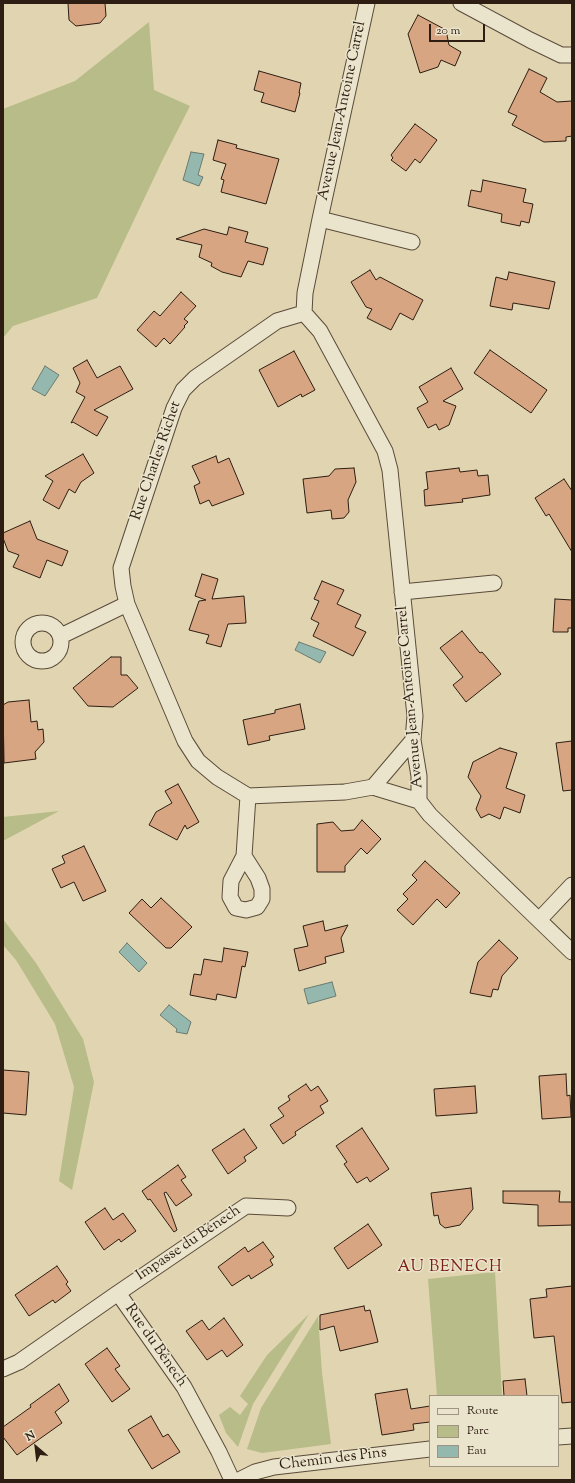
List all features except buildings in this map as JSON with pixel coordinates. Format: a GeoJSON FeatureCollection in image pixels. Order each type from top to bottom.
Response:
{"type":"FeatureCollection","features":[{"type":"Feature","properties":{"kind":"street","name":"Avenue Jean-Antoine Carrel"},"geometry":{"type":"LineString","coordinates":[[367,3],[320,219],[305,293],[304,313],[320,331],[385,451],[390,470],[414,716],[413,740],[419,776],[420,801],[430,816],[572,952]]}},
{"type":"Feature","properties":{"kind":"street"},"geometry":{"type":"LineString","coordinates":[[461,3],[561,55],[572,55]]}},
{"type":"Feature","properties":{"kind":"street","name":"Avenue Jean-Antoine Carrel"},"geometry":{"type":"LineString","coordinates":[[320,219],[412,242]]}},
{"type":"Feature","properties":{"kind":"street","name":"Rue Charles Richet"},"geometry":{"type":"LineString","coordinates":[[248,796],[216,777],[198,761],[185,741],[128,604],[123,586],[121,568],[174,408],[183,390],[195,378],[277,321],[304,313]]}},
{"type":"Feature","properties":{"kind":"street","name":"Avenue Jean-Antoine Carrel"},"geometry":{"type":"LineString","coordinates":[[402,592],[494,583]]}},
{"type":"Feature","properties":{"kind":"street"},"geometry":{"type":"LineString","coordinates":[[61,636],[128,604]]}},
{"type":"Feature","properties":{"kind":"street"},"geometry":{"type":"LineString","coordinates":[[373,788],[413,740]]}},
{"type":"Feature","properties":{"kind":"street"},"geometry":{"type":"LineString","coordinates":[[244,856],[248,796],[345,792],[373,788],[420,801]]}},
{"type":"Feature","properties":{"kind":"street"},"geometry":{"type":"LineString","coordinates":[[539,920],[572,885]]}},
{"type":"Feature","properties":{"kind":"street","name":"Impasse du Bénech"},"geometry":{"type":"LineString","coordinates":[[118,1293],[246,1206],[288,1208]]}},
{"type":"Feature","properties":{"kind":"street","name":"Rue du Bénech"},"geometry":{"type":"LineString","coordinates":[[3,1369],[19,1362],[118,1293],[184,1387],[219,1452],[232,1480]]}},
{"type":"Feature","properties":{"kind":"street"},"geometry":{"type":"LineString","coordinates":[[559,1437],[572,1436]]}},
{"type":"Feature","properties":{"kind":"street","name":"Chemin des Pins"},"geometry":{"type":"LineString","coordinates":[[239,1480],[255,1472],[274,1467],[429,1449]]}},
{"type":"Feature","properties":{"kind":"green space"},"geometry":{"type":"Polygon","coordinates":[[[149,22],[154,90],[190,106],[97,298],[13,326],[3,338],[3,109],[75,81],[149,22]]]}},
{"type":"Feature","properties":{"kind":"green space"},"geometry":{"type":"Polygon","coordinates":[[[59,811],[3,841],[3,817],[59,811]]]}},
{"type":"Feature","properties":{"kind":"green space"},"geometry":{"type":"Polygon","coordinates":[[[3,919],[36,963],[83,1039],[94,1082],[72,1190],[59,1181],[74,1087],[55,1024],[16,960],[3,945],[3,919]]]}},
{"type":"Feature","properties":{"kind":"green space"},"geometry":{"type":"Polygon","coordinates":[[[495,1272],[502,1395],[437,1395],[428,1279],[495,1272]]]}},
{"type":"Feature","properties":{"kind":"green space"},"geometry":{"type":"Polygon","coordinates":[[[309,1314],[253,1404],[238,1447],[226,1433],[219,1415],[230,1407],[240,1415],[248,1404],[240,1396],[267,1355],[309,1314]]]}},
{"type":"Feature","properties":{"kind":"green space"},"geometry":{"type":"Polygon","coordinates":[[[318,1316],[322,1373],[331,1444],[262,1453],[247,1449],[261,1408],[318,1316]]]}},
{"type":"Feature","properties":{"kind":"water"},"geometry":{"type":"Polygon","coordinates":[[[191,152],[204,154],[198,175],[203,177],[199,186],[183,180],[191,152]]]}},
{"type":"Feature","properties":{"kind":"water"},"geometry":{"type":"Polygon","coordinates":[[[45,366],[59,375],[45,396],[32,389],[45,366]]]}},
{"type":"Feature","properties":{"kind":"water"},"geometry":{"type":"Polygon","coordinates":[[[299,642],[326,652],[320,663],[295,650],[299,642]]]}},
{"type":"Feature","properties":{"kind":"water"},"geometry":{"type":"Polygon","coordinates":[[[127,943],[147,963],[139,972],[119,952],[127,943]]]}},
{"type":"Feature","properties":{"kind":"water"},"geometry":{"type":"Polygon","coordinates":[[[332,982],[336,996],[308,1004],[304,989],[332,982]]]}},
{"type":"Feature","properties":{"kind":"water"},"geometry":{"type":"Polygon","coordinates":[[[169,1005],[191,1022],[187,1034],[176,1032],[177,1029],[160,1015],[169,1005]]]}},
{"type":"Feature","properties":{"kind":"district","name":"AU BENECH"},"geometry":{"type":"Point","coordinates":[450,1268]}}]}
